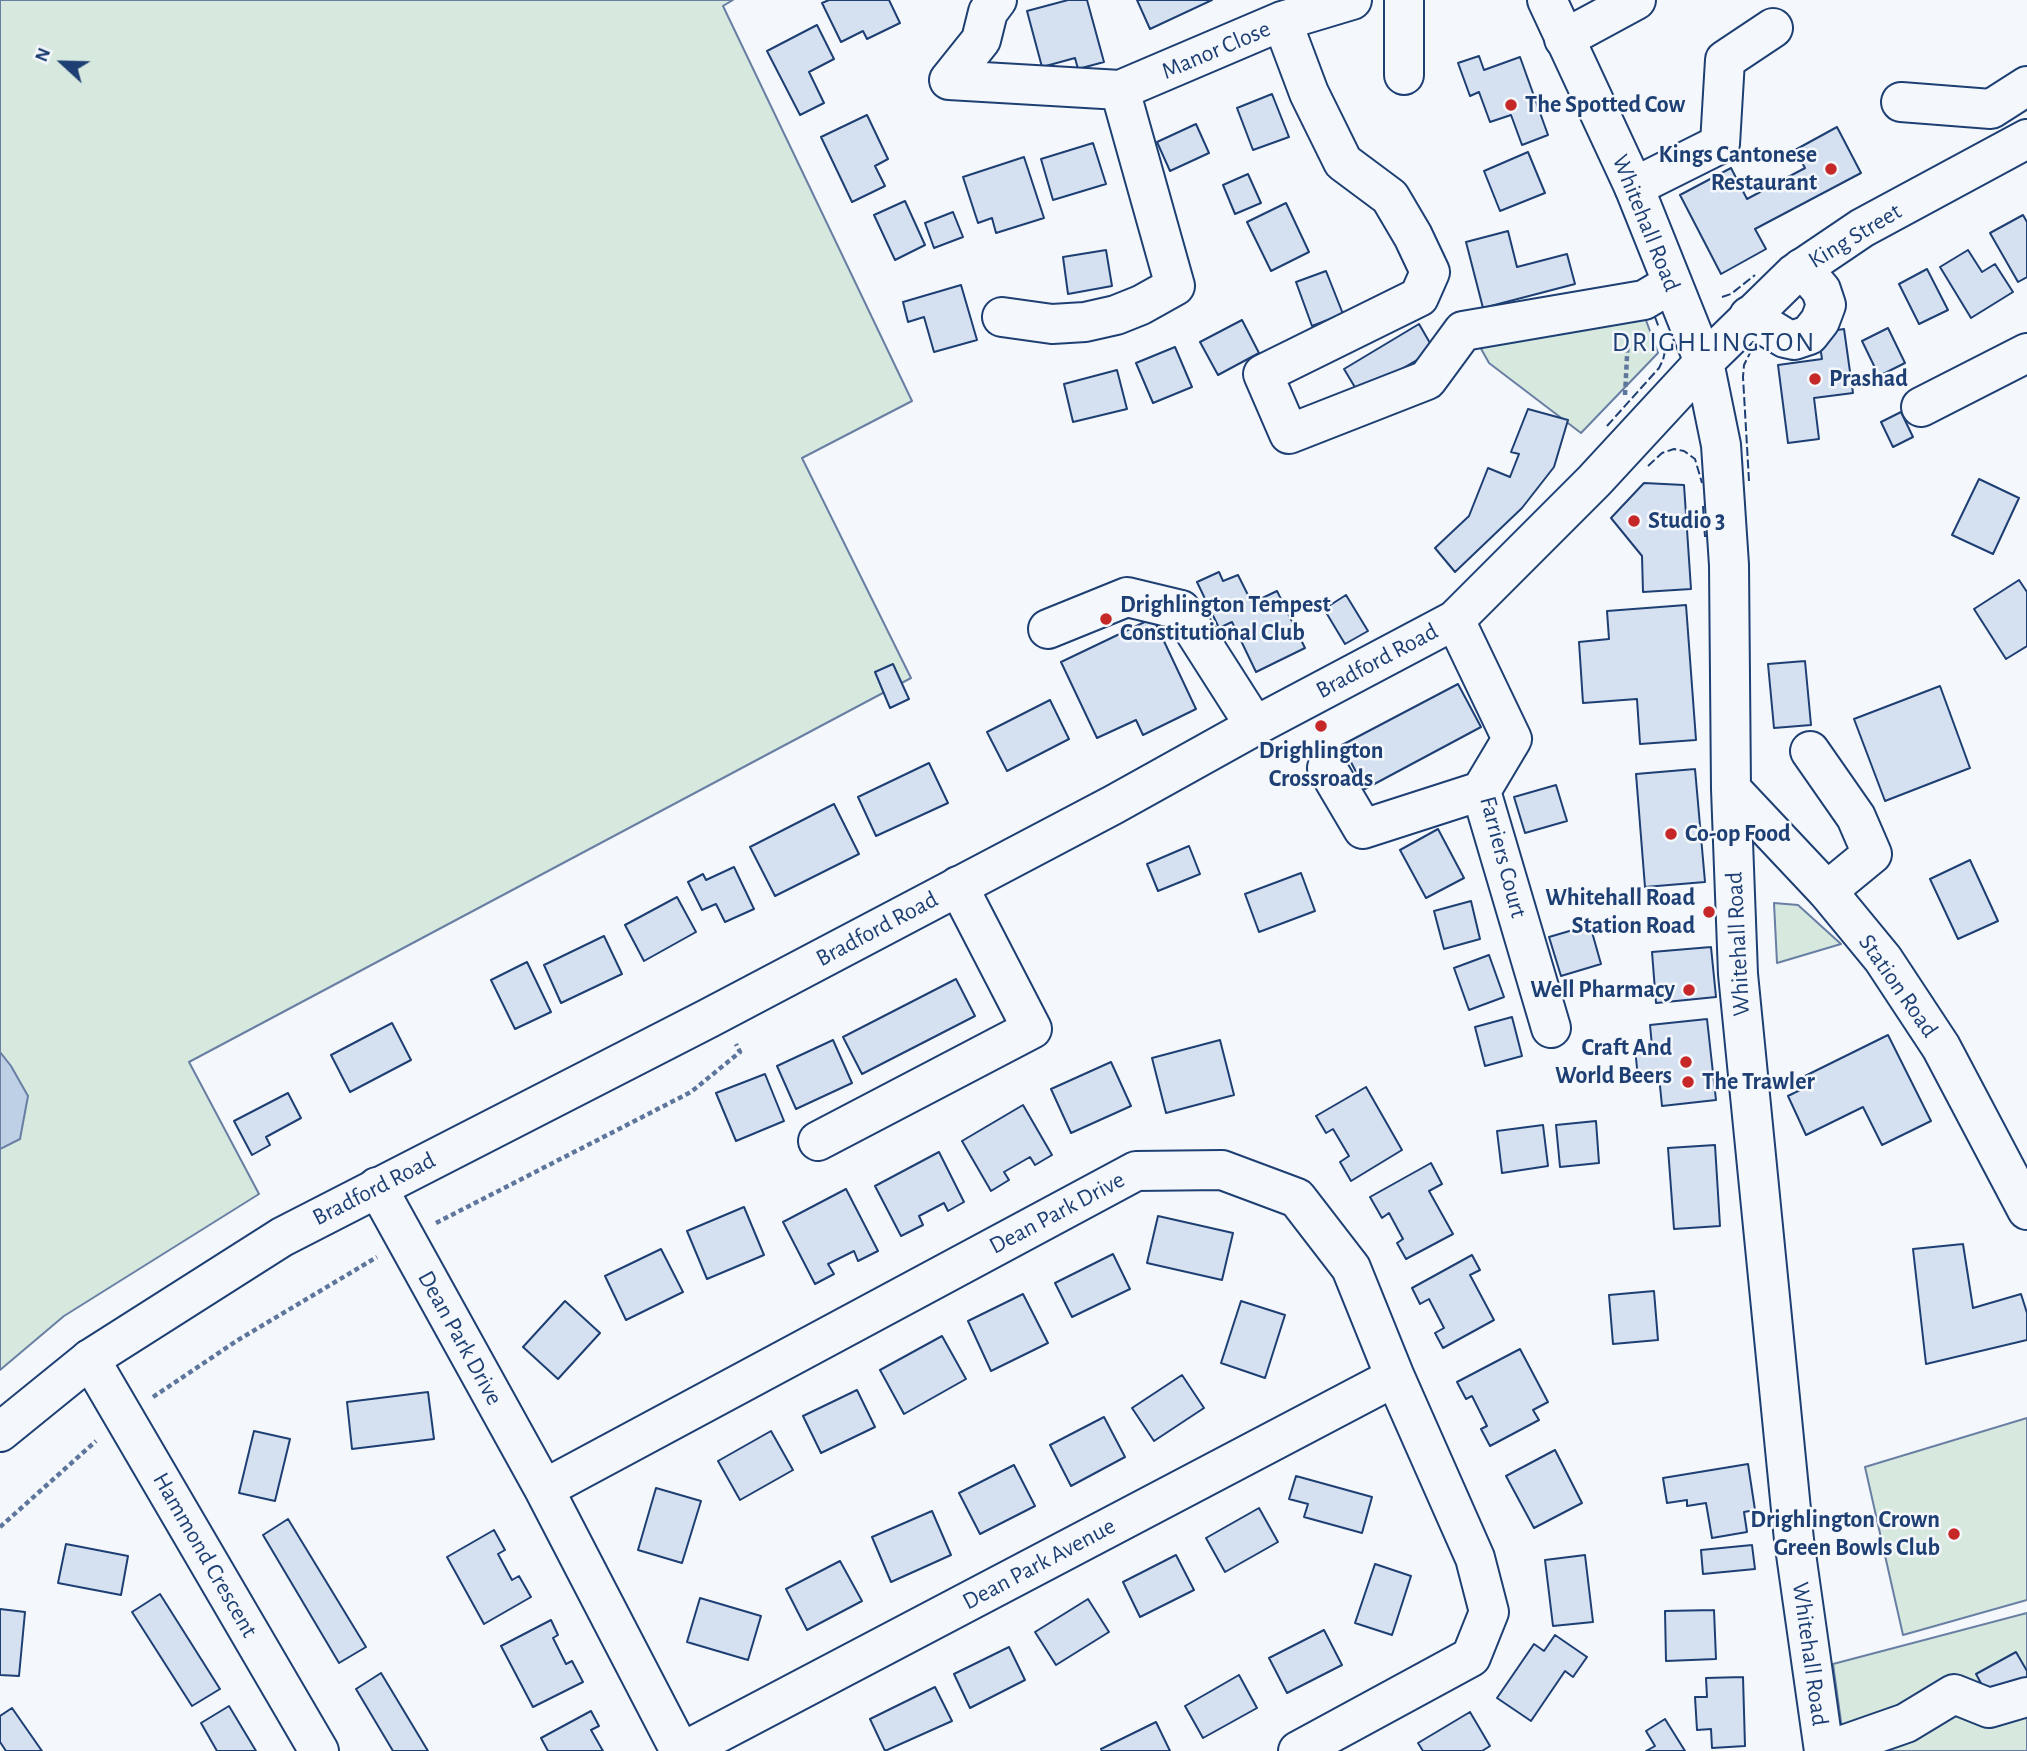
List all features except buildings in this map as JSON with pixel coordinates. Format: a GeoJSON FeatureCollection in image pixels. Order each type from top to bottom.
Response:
{"type":"FeatureCollection","features":[{"type":"Feature","properties":{"kind":"main road","name":"Manor Close"},"geometry":{"type":"LineString","coordinates":[[997,0],[988,12],[981,40],[949,80],[1120,90],[1282,21],[1352,0]]}},
{"type":"Feature","properties":{"kind":"main road"},"geometry":{"type":"LineString","coordinates":[[1404,0],[1404,75]]}},
{"type":"Feature","properties":{"kind":"main road","name":"Whitehall Road"},"geometry":{"type":"LineString","coordinates":[[1546,0],[1634,187],[1704,362],[1721,445],[1729,565],[1731,789],[1738,974],[1794,1541],[1825,1751]]}},
{"type":"Feature","properties":{"kind":"main road"},"geometry":{"type":"LineString","coordinates":[[1564,39],[1636,0]]}},
{"type":"Feature","properties":{"kind":"main road"},"geometry":{"type":"LineString","coordinates":[[1282,21],[1309,93],[1343,162],[1390,197],[1430,272],[1419,297],[1263,374],[1289,434],[1427,380],[1463,331],[1631,303],[1644,300],[1671,285]]}},
{"type":"Feature","properties":{"kind":"main road"},"geometry":{"type":"LineString","coordinates":[[1634,187],[1720,144],[1725,60],[1773,28]]}},
{"type":"Feature","properties":{"kind":"main road"},"geometry":{"type":"LineString","coordinates":[[1901,102],[1991,109],[2027,86]]}},
{"type":"Feature","properties":{"kind":"main road"},"geometry":{"type":"LineString","coordinates":[[1002,317],[1052,324],[1085,322],[1116,315],[1141,305],[1175,286],[1120,90]]}},
{"type":"Feature","properties":{"kind":"main road","name":"King Street"},"geometry":{"type":"LineString","coordinates":[[1704,362],[1777,288],[1802,268],[1862,228],[2027,138]]}},
{"type":"Feature","properties":{"kind":"main road"},"geometry":{"type":"LineString","coordinates":[[1749,316],[1785,338],[1794,340],[1808,335],[1820,321],[1826,305],[1821,290],[1802,268]]}},
{"type":"Feature","properties":{"kind":"main road"},"geometry":{"type":"LineString","coordinates":[[1921,407],[2027,353]]}},
{"type":"Feature","properties":{"kind":"main road","name":"Bradford Road"},"geometry":{"type":"LineString","coordinates":[[0,1432],[90,1359],[282,1237],[709,1018],[1114,805],[1255,726],[1455,620],[1594,481],[1704,362]]}},
{"type":"Feature","properties":{"kind":"main road"},"geometry":{"type":"LineString","coordinates":[[1048,629],[1127,597],[1181,610],[1255,726]]}},
{"type":"Feature","properties":{"kind":"main road","name":"Farriers Court"},"geometry":{"type":"LineString","coordinates":[[1455,620],[1513,739],[1481,791],[1551,1028]]}},
{"type":"Feature","properties":{"kind":"main road"},"geometry":{"type":"LineString","coordinates":[[1810,751],[1856,817],[1872,855],[1827,891]]}},
{"type":"Feature","properties":{"kind":"main road"},"geometry":{"type":"LineString","coordinates":[[1327,768],[1363,829],[1481,791]]}},
{"type":"Feature","properties":{"kind":"main road","name":"Station Road"},"geometry":{"type":"LineString","coordinates":[[1731,789],[1827,891],[1883,959],[1941,1047],[2026,1203]]}},
{"type":"Feature","properties":{"kind":"main road"},"geometry":{"type":"LineString","coordinates":[[818,1142],[1032,1029],[958,886]]}},
{"type":"Feature","properties":{"kind":"main road","name":"Dean Park Drive"},"geometry":{"type":"LineString","coordinates":[[544,1489],[1136,1171],[1222,1170],[1297,1198],[1351,1268],[1395,1377],[1475,1558],[1489,1612],[1471,1657],[1298,1751]]}},
{"type":"Feature","properties":{"kind":"main road","name":"Dean Park Drive"},"geometry":{"type":"LineString","coordinates":[[377,1188],[544,1489],[682,1751]]}},
{"type":"Feature","properties":{"kind":"main road","name":"Hammond Crescent"},"geometry":{"type":"LineString","coordinates":[[90,1359],[319,1751]]}},
{"type":"Feature","properties":{"kind":"main road","name":"Dean Park Avenue"},"geometry":{"type":"LineString","coordinates":[[682,1751],[1395,1377]]}},
{"type":"Feature","properties":{"kind":"main road"},"geometry":{"type":"LineString","coordinates":[[1825,1751],[1906,1723],[1954,1694],[1989,1708],[2027,1697]]}},
{"type":"Feature","properties":{"kind":"path"},"geometry":{"type":"LineString","coordinates":[[1624,399],[1631,303]]}},
{"type":"Feature","properties":{"kind":"shaded area"},"geometry":{"type":"Polygon","coordinates":[[[0,0],[733,0],[723,6],[912,401],[802,458],[911,678],[189,1062],[259,1194],[64,1316],[0,1370],[0,0]]]}},
{"type":"Feature","properties":{"kind":"shaded area"},"geometry":{"type":"Polygon","coordinates":[[[1643,312],[1658,353],[1581,433],[1489,363],[1479,345],[1643,312]]]}},
{"type":"Feature","properties":{"kind":"shaded area"},"geometry":{"type":"Polygon","coordinates":[[[1774,903],[1798,905],[1841,944],[1777,963],[1774,903]]]}},
{"type":"Feature","properties":{"kind":"shaded area","name":"Drighlington Crown Green Bowls Club"},"geometry":{"type":"Polygon","coordinates":[[[2027,1418],[2027,1600],[1903,1635],[1865,1467],[2027,1418]]]}},
{"type":"Feature","properties":{"kind":"shaded area"},"geometry":{"type":"Polygon","coordinates":[[[2027,1613],[2027,1751],[1845,1751],[1833,1664],[2027,1613]]]}},
{"type":"Feature","properties":{"kind":"water"},"geometry":{"type":"Polygon","coordinates":[[[0,1052],[28,1096],[20,1139],[0,1149],[0,1052]]]}},
{"type":"Feature","properties":{"kind":"fence"},"geometry":{"type":"LineString","coordinates":[[1722,297],[1731,294],[1755,275]]}},
{"type":"Feature","properties":{"kind":"fence"},"geometry":{"type":"LineString","coordinates":[[1655,317],[1659,328]]}},
{"type":"Feature","properties":{"kind":"fence"},"geometry":{"type":"LineString","coordinates":[[1607,426],[1659,368],[1666,347]]}},
{"type":"Feature","properties":{"kind":"fence"},"geometry":{"type":"LineString","coordinates":[[1749,481],[1743,377],[1744,365],[1752,349]]}},
{"type":"Feature","properties":{"kind":"fence"},"geometry":{"type":"LineString","coordinates":[[1648,466],[1662,453],[1674,449],[1684,451],[1695,459],[1702,483]]}},
{"type":"Feature","properties":{"kind":"fence"},"geometry":{"type":"LineString","coordinates":[[1703,506],[1705,537]]}},
{"type":"Feature","properties":{"kind":"place","name":"The Spotted Cow"},"geometry":{"type":"Point","coordinates":[1511,105]}},
{"type":"Feature","properties":{"kind":"place","name":"Kings Cantonese Restaurant"},"geometry":{"type":"Point","coordinates":[1831,169]}},
{"type":"Feature","properties":{"kind":"place","name":"Prashad"},"geometry":{"type":"Point","coordinates":[1815,379]}},
{"type":"Feature","properties":{"kind":"place","name":"Studio 3"},"geometry":{"type":"Point","coordinates":[1634,521]}},
{"type":"Feature","properties":{"kind":"place","name":"Drighlington Tempest Constitutional Club"},"geometry":{"type":"Point","coordinates":[1106,619]}},
{"type":"Feature","properties":{"kind":"place","name":"Drighlington Crossroads"},"geometry":{"type":"Point","coordinates":[1321,726]}},
{"type":"Feature","properties":{"kind":"place","name":"Co-op Food"},"geometry":{"type":"Point","coordinates":[1671,834]}},
{"type":"Feature","properties":{"kind":"place","name":"Whitehall Road Station Road"},"geometry":{"type":"Point","coordinates":[1709,912]}},
{"type":"Feature","properties":{"kind":"place","name":"Well Pharmacy"},"geometry":{"type":"Point","coordinates":[1689,990]}},
{"type":"Feature","properties":{"kind":"place","name":"Craft And World Beers"},"geometry":{"type":"Point","coordinates":[1686,1062]}},
{"type":"Feature","properties":{"kind":"place","name":"The Trawler"},"geometry":{"type":"Point","coordinates":[1688,1082]}},
{"type":"Feature","properties":{"kind":"place","name":"Drighlington Crown Green Bowls Club"},"geometry":{"type":"Point","coordinates":[1954,1534]}},
{"type":"Feature","properties":{"kind":"district","name":"DRIGHLINGTON"},"geometry":{"type":"Point","coordinates":[1714,343]}}]}
